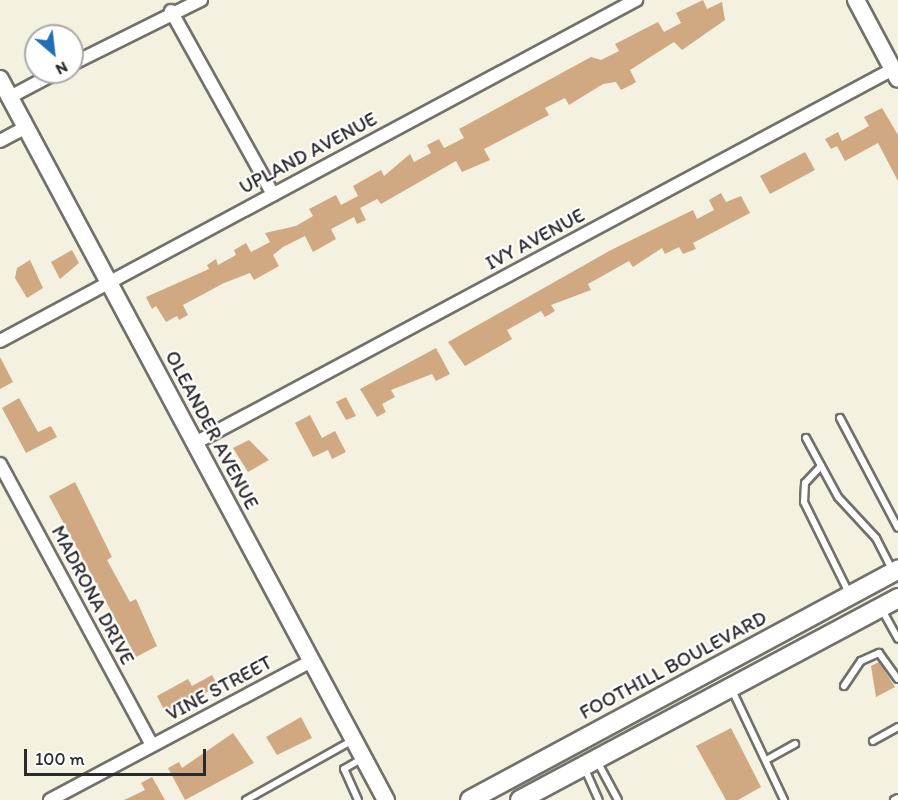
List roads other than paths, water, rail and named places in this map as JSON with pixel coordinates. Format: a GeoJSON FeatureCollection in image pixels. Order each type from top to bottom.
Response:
{"type":"FeatureCollection","features":[{"type":"Feature","properties":{"kind":"main road","name":"FOOTHILL BOULEVARD"},"geometry":{"type":"LineString","coordinates":[[470,800],[896,571]]}},
{"type":"Feature","properties":{"kind":"main road"},"geometry":{"type":"LineString","coordinates":[[520,800],[898,598]]}},
{"type":"Feature","properties":{"kind":"main road"},"geometry":{"type":"LineString","coordinates":[[731,688],[739,670],[815,628],[827,608]]}},
{"type":"Feature","properties":{"kind":"street"},"geometry":{"type":"LineString","coordinates":[[84,58],[171,11],[201,0]]}},
{"type":"Feature","properties":{"kind":"street","name":"UPLAND AVENUE"},"geometry":{"type":"LineString","coordinates":[[0,341],[636,0]]}},
{"type":"Feature","properties":{"kind":"street"},"geometry":{"type":"LineString","coordinates":[[856,0],[897,76]]}},
{"type":"Feature","properties":{"kind":"street"},"geometry":{"type":"LineString","coordinates":[[171,11],[273,194]]}},
{"type":"Feature","properties":{"kind":"street","name":"IVY AVENUE"},"geometry":{"type":"LineString","coordinates":[[195,443],[897,76]]}},
{"type":"Feature","properties":{"kind":"street","name":"OLEANDER AVENUE"},"geometry":{"type":"LineString","coordinates":[[0,79],[386,800]]}},
{"type":"Feature","properties":{"kind":"street"},"geometry":{"type":"LineString","coordinates":[[10,97],[34,84]]}},
{"type":"Feature","properties":{"kind":"street"},"geometry":{"type":"LineString","coordinates":[[0,141],[26,127]]}},
{"type":"Feature","properties":{"kind":"street","name":"MADRONA DRIVE"},"geometry":{"type":"LineString","coordinates":[[0,464],[152,745]]}},
{"type":"Feature","properties":{"kind":"street","name":"VINE STREET"},"geometry":{"type":"LineString","coordinates":[[50,800],[311,661]]}},
{"type":"Feature","properties":{"kind":"lane"},"geometry":{"type":"LineString","coordinates":[[840,418],[898,528]]}},
{"type":"Feature","properties":{"kind":"lane"},"geometry":{"type":"LineString","coordinates":[[806,438],[838,497],[876,538],[896,571]]}},
{"type":"Feature","properties":{"kind":"lane"},"geometry":{"type":"LineString","coordinates":[[821,466],[805,483],[804,502],[851,595]]}},
{"type":"Feature","properties":{"kind":"lane"},"geometry":{"type":"LineString","coordinates":[[881,608],[898,639]]}},
{"type":"Feature","properties":{"kind":"lane"},"geometry":{"type":"LineString","coordinates":[[844,686],[861,661],[879,653],[898,679]]}},
{"type":"Feature","properties":{"kind":"lane"},"geometry":{"type":"LineString","coordinates":[[731,688],[768,759],[784,800]]}},
{"type":"Feature","properties":{"kind":"lane"},"geometry":{"type":"LineString","coordinates":[[873,741],[898,727]]}},
{"type":"Feature","properties":{"kind":"lane"},"geometry":{"type":"LineString","coordinates":[[246,800],[353,740]]}},
{"type":"Feature","properties":{"kind":"lane"},"geometry":{"type":"LineString","coordinates":[[768,759],[795,744]]}},
{"type":"Feature","properties":{"kind":"lane"},"geometry":{"type":"LineString","coordinates":[[358,800],[344,769],[364,758]]}},
{"type":"Feature","properties":{"kind":"lane"},"geometry":{"type":"LineString","coordinates":[[590,763],[599,800]]}},
{"type":"Feature","properties":{"kind":"lane"},"geometry":{"type":"LineString","coordinates":[[590,763],[618,800]]}},
{"type":"Feature","properties":{"kind":"lane"},"geometry":{"type":"LineString","coordinates":[[894,800],[898,798]]}}]}
